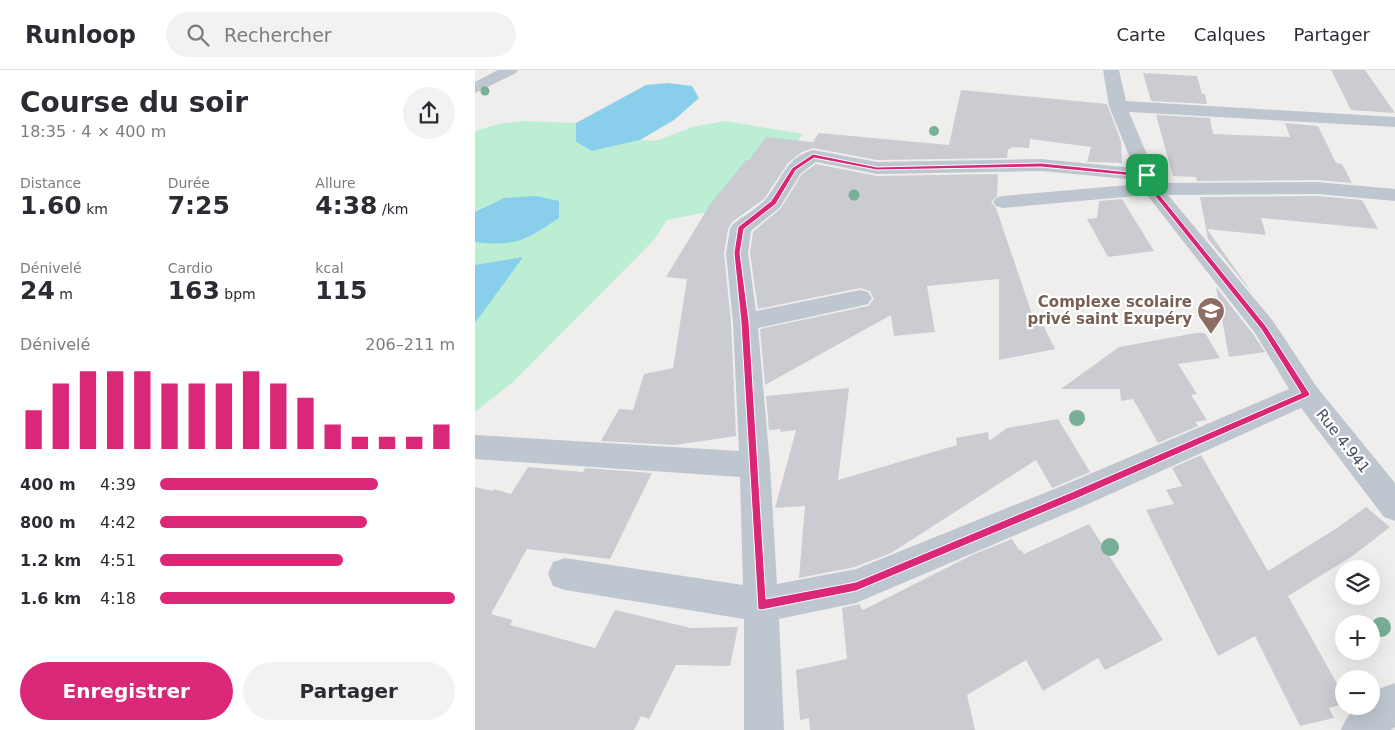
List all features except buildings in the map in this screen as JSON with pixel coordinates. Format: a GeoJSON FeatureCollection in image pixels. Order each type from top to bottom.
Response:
{"type":"FeatureCollection","features":[{"type":"Feature","properties":{"kind":"street"},"geometry":{"type":"LineString","coordinates":[[475,88],[510,70]]}},
{"type":"Feature","properties":{"kind":"street","name":"Rue 4.941"},"geometry":{"type":"LineString","coordinates":[[1111,70],[1118,106],[1149,182],[1264,328],[1306,394],[1395,507]]}},
{"type":"Feature","properties":{"kind":"street"},"geometry":{"type":"LineString","coordinates":[[1118,106],[1395,122]]}},
{"type":"Feature","properties":{"kind":"street"},"geometry":{"type":"LineString","coordinates":[[764,730],[755,465],[745,322],[737,253],[741,229],[773,203],[794,169],[813,156],[877,168],[1041,165],[1149,182],[1317,188],[1395,194]]}},
{"type":"Feature","properties":{"kind":"street"},"geometry":{"type":"LineString","coordinates":[[1003,202],[1149,182]]}},
{"type":"Feature","properties":{"kind":"street"},"geometry":{"type":"LineString","coordinates":[[745,322],[860,298]]}},
{"type":"Feature","properties":{"kind":"street"},"geometry":{"type":"LineString","coordinates":[[565,574],[670,588],[761,605],[856,586],[1075,495],[1306,394]]}},
{"type":"Feature","properties":{"kind":"street"},"geometry":{"type":"LineString","coordinates":[[475,448],[755,465]]}},
{"type":"Feature","properties":{"kind":"street"},"geometry":{"type":"LineString","coordinates":[[1361,730],[1395,702]]}},
{"type":"Feature","properties":{"kind":"green space"},"geometry":{"type":"Polygon","coordinates":[[[523,121],[576,123],[576,142],[592,151],[640,140],[656,141],[692,127],[725,121],[803,134],[783,158],[758,202],[667,220],[654,240],[513,382],[475,412],[475,131],[498,124],[523,121]]]}},
{"type":"Feature","properties":{"kind":"water"},"geometry":{"type":"Polygon","coordinates":[[[668,83],[692,86],[699,98],[674,120],[640,140],[592,151],[576,142],[576,123],[646,85],[668,83]]]}},
{"type":"Feature","properties":{"kind":"water"},"geometry":{"type":"Polygon","coordinates":[[[536,196],[559,201],[559,218],[538,232],[520,240],[500,243],[475,242],[475,212],[504,198],[536,196]]]}},
{"type":"Feature","properties":{"kind":"water"},"geometry":{"type":"Polygon","coordinates":[[[523,257],[475,323],[475,265],[523,257]]]}},
{"type":"Feature","properties":{"kind":"place","name":"Complexe scolaire privé saint Exupéry"},"geometry":{"type":"Point","coordinates":[1211,335]}},
{"type":"Feature","properties":{"kind":"route"},"geometry":{"type":"LineString","coordinates":[[813,156],[877,168],[1041,165],[1147,175],[1152,189],[1264,328],[1306,394],[1075,495],[856,586],[761,605],[755,465],[745,322],[737,253],[741,229],[773,203],[794,169],[803,161],[813,156]]}}]}
